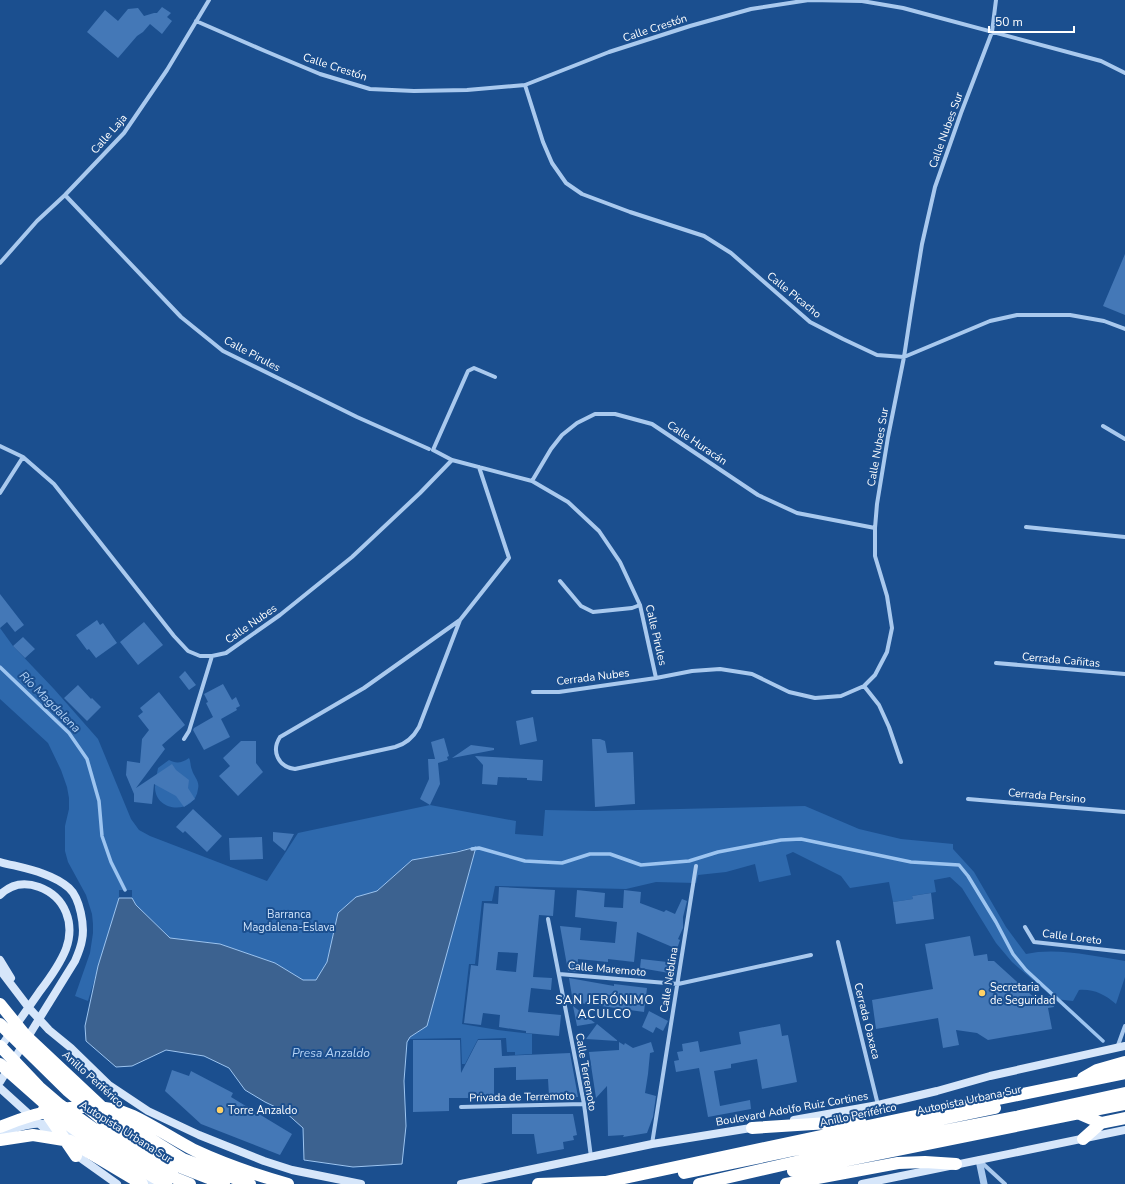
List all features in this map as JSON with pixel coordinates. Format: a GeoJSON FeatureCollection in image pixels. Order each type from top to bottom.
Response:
{"type":"FeatureCollection","features":[{"type":"Feature","properties":{"kind":"highway","name":"Anillo Periférico"},"geometry":{"type":"LineString","coordinates":[[0,1004],[26,1036],[107,1112],[183,1159],[250,1184]]}},
{"type":"Feature","properties":{"kind":"highway","name":"Autopista Urbana Sur"},"geometry":{"type":"LineString","coordinates":[[0,1024],[68,1091],[101,1119],[180,1166],[224,1184]]}},
{"type":"Feature","properties":{"kind":"highway","name":"Autopista Urbana Sur"},"geometry":{"type":"LineString","coordinates":[[0,1047],[39,1087],[60,1105],[88,1125],[175,1178],[190,1184]]}},
{"type":"Feature","properties":{"kind":"highway"},"geometry":{"type":"LineString","coordinates":[[1072,1084],[1097,1070],[1125,1062]]}},
{"type":"Feature","properties":{"kind":"highway"},"geometry":{"type":"LineString","coordinates":[[0,1064],[32,1094],[69,1125],[90,1140],[166,1184]]}},
{"type":"Feature","properties":{"kind":"highway","name":"Anillo Periférico"},"geometry":{"type":"LineString","coordinates":[[596,1184],[1125,1073]]}},
{"type":"Feature","properties":{"kind":"highway","name":"Autopista Urbana Sur"},"geometry":{"type":"LineString","coordinates":[[631,1184],[1125,1081]]}},
{"type":"Feature","properties":{"kind":"highway"},"geometry":{"type":"LineString","coordinates":[[699,1184],[861,1147],[1016,1117],[1125,1093]]}},
{"type":"Feature","properties":{"kind":"highway"},"geometry":{"type":"LineString","coordinates":[[32,1094],[76,1156]]}},
{"type":"Feature","properties":{"kind":"highway"},"geometry":{"type":"LineString","coordinates":[[732,1184],[870,1154],[1125,1104]]}},
{"type":"Feature","properties":{"kind":"highway"},"geometry":{"type":"LineString","coordinates":[[0,1127],[55,1110],[73,1107],[109,1109],[131,1115],[193,1149],[229,1165],[288,1184]]}},
{"type":"Feature","properties":{"kind":"highway"},"geometry":{"type":"LineString","coordinates":[[1080,1114],[1101,1123]]}},
{"type":"Feature","properties":{"kind":"highway"},"geometry":{"type":"LineString","coordinates":[[1083,1139],[1101,1123],[1125,1118]]}},
{"type":"Feature","properties":{"kind":"highway"},"geometry":{"type":"LineString","coordinates":[[752,1128],[901,1119]]}},
{"type":"Feature","properties":{"kind":"highway"},"geometry":{"type":"LineString","coordinates":[[0,1140],[33,1135],[70,1141],[142,1184]]}},
{"type":"Feature","properties":{"kind":"highway"},"geometry":{"type":"LineString","coordinates":[[786,1184],[898,1163],[925,1162],[956,1164]]}},
{"type":"Feature","properties":{"kind":"highway"},"geometry":{"type":"LineString","coordinates":[[538,1184],[647,1181]]}},
{"type":"Feature","properties":{"kind":"main road"},"geometry":{"type":"LineString","coordinates":[[0,862],[51,877],[70,888],[77,902],[82,920],[82,940],[75,961],[0,1082]]}},
{"type":"Feature","properties":{"kind":"main road"},"geometry":{"type":"LineString","coordinates":[[0,895],[9,887],[19,884],[39,887],[54,895],[63,905],[69,919],[70,933],[66,950],[57,966],[0,1047]]}},
{"type":"Feature","properties":{"kind":"main road"},"geometry":{"type":"LineString","coordinates":[[0,960],[14,983],[19,995]]}},
{"type":"Feature","properties":{"kind":"main road"},"geometry":{"type":"LineString","coordinates":[[0,970],[29,1008],[49,1030],[71,1048],[109,1085],[148,1111],[199,1135],[264,1161],[292,1170],[361,1184]]}},
{"type":"Feature","properties":{"kind":"main road","name":"Boulevard Adolfo Ruiz Cortines"},"geometry":{"type":"LineString","coordinates":[[461,1184],[652,1144],[752,1128],[878,1105],[990,1076],[1121,1047]]}},
{"type":"Feature","properties":{"kind":"main road"},"geometry":{"type":"LineString","coordinates":[[0,1088],[44,1129],[76,1156],[117,1184]]}},
{"type":"Feature","properties":{"kind":"main road"},"geometry":{"type":"LineString","coordinates":[[0,1133],[35,1123],[59,1127],[138,1176],[154,1184]]}},
{"type":"Feature","properties":{"kind":"main road"},"geometry":{"type":"LineString","coordinates":[[0,1136],[16,1132],[44,1129]]}},
{"type":"Feature","properties":{"kind":"main road"},"geometry":{"type":"LineString","coordinates":[[862,1184],[1125,1130]]}},
{"type":"Feature","properties":{"kind":"street","name":"Calle Laja"},"geometry":{"type":"LineString","coordinates":[[0,263],[37,221],[65,195],[124,133],[167,70],[208,0]]}},
{"type":"Feature","properties":{"kind":"street","name":"Calle Crestón"},"geometry":{"type":"LineString","coordinates":[[196,21],[265,52],[320,74],[370,89],[414,91],[460,90],[524,85],[609,52],[690,26],[751,9],[809,0],[862,0],[903,8],[1101,61],[1125,73]]}},
{"type":"Feature","properties":{"kind":"street","name":"Calle Nubes Sur"},"geometry":{"type":"LineString","coordinates":[[656,678],[692,671],[731,670],[752,674],[790,692],[815,698],[840,696],[864,686],[875,675],[887,652],[892,628],[887,596],[875,556],[875,528],[877,504],[888,437],[904,357],[922,244],[936,187],[961,112],[992,32],[996,0]]}},
{"type":"Feature","properties":{"kind":"street","name":"Calle Picacho"},"geometry":{"type":"LineString","coordinates":[[524,85],[543,142],[552,163],[566,183],[582,194],[630,212],[704,236],[731,253],[810,322],[843,340],[877,355],[904,357],[990,321],[1017,316],[1070,314],[1104,321],[1125,329]]}},
{"type":"Feature","properties":{"kind":"street","name":"Calle Pirules"},"geometry":{"type":"LineString","coordinates":[[65,195],[181,317],[223,351],[357,417],[431,449],[452,460],[532,482],[568,502],[599,531],[620,562],[640,605],[656,678]]}},
{"type":"Feature","properties":{"kind":"street"},"geometry":{"type":"LineString","coordinates":[[431,449],[468,371],[474,368],[495,377]]}},
{"type":"Feature","properties":{"kind":"street","name":"Calle Huracán"},"geometry":{"type":"LineString","coordinates":[[532,482],[551,449],[562,435],[577,423],[595,414],[615,414],[652,424],[758,495],[797,513],[875,528]]}},
{"type":"Feature","properties":{"kind":"street"},"geometry":{"type":"LineString","coordinates":[[1102,426],[1125,438]]}},
{"type":"Feature","properties":{"kind":"street","name":"Calle Nubes"},"geometry":{"type":"LineString","coordinates":[[0,446],[23,457],[54,484],[174,636],[188,651],[200,656],[212,656],[226,653],[317,587],[387,526],[452,460]]}},
{"type":"Feature","properties":{"kind":"street"},"geometry":{"type":"LineString","coordinates":[[0,493],[23,457]]}},
{"type":"Feature","properties":{"kind":"street"},"geometry":{"type":"LineString","coordinates":[[460,620],[419,727],[411,739],[395,747],[295,770],[281,764],[278,760],[276,750],[280,737],[364,688],[460,620],[509,558],[479,467]]}},
{"type":"Feature","properties":{"kind":"street"},"geometry":{"type":"LineString","coordinates":[[1026,527],[1125,537]]}},
{"type":"Feature","properties":{"kind":"street"},"geometry":{"type":"LineString","coordinates":[[560,581],[581,606],[592,612],[632,608],[640,605]]}},
{"type":"Feature","properties":{"kind":"street"},"geometry":{"type":"LineString","coordinates":[[184,739],[188,731],[212,656]]}},
{"type":"Feature","properties":{"kind":"street","name":"Cerrada Cañitas"},"geometry":{"type":"LineString","coordinates":[[996,663],[1125,674]]}},
{"type":"Feature","properties":{"kind":"street","name":"Cerrada Nubes"},"geometry":{"type":"LineString","coordinates":[[533,692],[560,692],[656,678]]}},
{"type":"Feature","properties":{"kind":"street"},"geometry":{"type":"LineString","coordinates":[[864,686],[879,705],[889,727],[900,762]]}},
{"type":"Feature","properties":{"kind":"street","name":"Cerrada Persino"},"geometry":{"type":"LineString","coordinates":[[968,799],[1125,812]]}},
{"type":"Feature","properties":{"kind":"street","name":"Calle Neblina"},"geometry":{"type":"LineString","coordinates":[[652,1144],[696,866]]}},
{"type":"Feature","properties":{"kind":"street","name":"Calle Terremoto"},"geometry":{"type":"LineString","coordinates":[[548,919],[584,1104],[591,1157]]}},
{"type":"Feature","properties":{"kind":"street","name":"Calle Loreto"},"geometry":{"type":"LineString","coordinates":[[1025,926],[1034,942],[1125,952]]}},
{"type":"Feature","properties":{"kind":"street","name":"Cerrada Oaxaca"},"geometry":{"type":"LineString","coordinates":[[838,942],[878,1105]]}},
{"type":"Feature","properties":{"kind":"street","name":"Calle Maremoto"},"geometry":{"type":"LineString","coordinates":[[559,974],[678,984],[748,970],[811,955]]}},
{"type":"Feature","properties":{"kind":"street"},"geometry":{"type":"LineString","coordinates":[[1121,1047],[1125,1026]]}},
{"type":"Feature","properties":{"kind":"street","name":"Privada de Terremoto"},"geometry":{"type":"LineString","coordinates":[[461,1108],[584,1104]]}},
{"type":"Feature","properties":{"kind":"street"},"geometry":{"type":"LineString","coordinates":[[979,1160],[984,1184]]}},
{"type":"Feature","properties":{"kind":"street"},"geometry":{"type":"LineString","coordinates":[[979,1160],[1004,1184]]}},
{"type":"Feature","properties":{"kind":"green space","name":"Barranca Magdalena-Eslava"},"geometry":{"type":"Polygon","coordinates":[[[0,628],[13,646],[54,689],[98,739],[131,819],[139,830],[150,836],[267,881],[298,833],[430,805],[516,821],[515,834],[543,836],[545,810],[595,811],[805,806],[859,829],[901,839],[953,844],[953,849],[974,872],[1006,927],[1026,954],[1049,951],[1125,961],[1125,977],[1116,1004],[1107,997],[1089,990],[1079,990],[1073,1001],[1055,999],[1012,962],[996,943],[962,888],[950,877],[934,880],[936,892],[912,896],[913,899],[893,902],[889,882],[850,888],[841,876],[793,852],[786,855],[791,875],[759,882],[755,864],[726,872],[698,875],[696,883],[656,882],[626,889],[495,886],[492,901],[482,901],[475,964],[469,964],[462,1024],[532,1034],[532,1054],[515,1055],[515,1052],[507,1052],[506,1038],[478,1039],[465,1064],[462,1064],[461,1038],[410,1039],[407,1042],[410,1037],[427,1026],[476,847],[413,860],[377,891],[356,897],[338,914],[327,962],[316,980],[303,980],[275,963],[220,944],[170,938],[136,905],[132,898],[132,890],[119,890],[119,898],[88,1001],[75,996],[90,953],[93,924],[92,914],[86,895],[68,862],[65,851],[65,826],[69,809],[67,787],[61,770],[48,743],[0,699],[0,628]]]}},
{"type":"Feature","properties":{"kind":"green space"},"geometry":{"type":"Polygon","coordinates":[[[189,758],[192,770],[198,781],[198,789],[195,797],[190,803],[183,807],[175,808],[168,806],[161,802],[157,796],[155,785],[158,768],[169,760],[179,762],[189,758]]]}},
{"type":"Feature","properties":{"kind":"water","name":"Presa Anzaldo"},"geometry":{"type":"Polygon","coordinates":[[[476,847],[427,1026],[410,1037],[407,1042],[404,1081],[406,1126],[402,1164],[353,1167],[304,1160],[303,1128],[284,1111],[245,1090],[229,1068],[204,1056],[166,1050],[132,1066],[116,1067],[86,1041],[85,1026],[98,966],[119,898],[132,898],[136,905],[170,938],[220,944],[275,963],[303,980],[316,980],[327,962],[338,913],[356,897],[377,891],[412,860],[476,847]]]}},
{"type":"Feature","properties":{"kind":"building"},"geometry":{"type":"Polygon","coordinates":[[[162,7],[171,13],[167,17],[172,21],[162,34],[150,24],[137,36],[118,58],[87,32],[105,10],[118,21],[128,9],[138,8],[144,16],[157,13],[162,7]]]}},
{"type":"Feature","properties":{"kind":"building"},"geometry":{"type":"Polygon","coordinates":[[[1125,254],[1125,315],[1103,306],[1125,254]]]}},
{"type":"Feature","properties":{"kind":"building"},"geometry":{"type":"Polygon","coordinates":[[[0,594],[24,625],[15,632],[7,622],[0,628],[0,594]]]}},
{"type":"Feature","properties":{"kind":"building"},"geometry":{"type":"Polygon","coordinates":[[[97,620],[100,625],[103,623],[117,643],[96,658],[89,649],[87,650],[76,635],[97,620]]]}},
{"type":"Feature","properties":{"kind":"building"},"geometry":{"type":"Polygon","coordinates":[[[144,622],[163,645],[138,665],[120,642],[144,622]]]}},
{"type":"Feature","properties":{"kind":"building"},"geometry":{"type":"Polygon","coordinates":[[[23,637],[35,649],[25,658],[13,646],[23,637]]]}},
{"type":"Feature","properties":{"kind":"building"},"geometry":{"type":"Polygon","coordinates":[[[185,671],[196,685],[189,690],[179,677],[185,671]]]}},
{"type":"Feature","properties":{"kind":"building"},"geometry":{"type":"Polygon","coordinates":[[[223,684],[232,700],[236,697],[240,706],[236,708],[237,710],[221,719],[230,737],[204,750],[193,730],[213,717],[206,703],[208,702],[204,694],[223,684]]]}},
{"type":"Feature","properties":{"kind":"building"},"geometry":{"type":"Polygon","coordinates":[[[78,685],[101,707],[87,721],[64,698],[78,685]]]}},
{"type":"Feature","properties":{"kind":"building"},"geometry":{"type":"Polygon","coordinates":[[[159,692],[185,725],[162,745],[165,749],[136,788],[172,764],[176,770],[189,780],[188,788],[195,799],[184,807],[176,796],[154,784],[152,804],[134,802],[134,794],[126,775],[127,761],[140,763],[142,739],[149,730],[138,716],[143,712],[140,708],[159,692]]]}},
{"type":"Feature","properties":{"kind":"building"},"geometry":{"type":"Polygon","coordinates":[[[533,717],[537,741],[520,745],[516,721],[533,717]]]}},
{"type":"Feature","properties":{"kind":"building"},"geometry":{"type":"Polygon","coordinates":[[[444,738],[449,756],[447,757],[448,760],[438,763],[440,784],[430,805],[420,799],[429,779],[428,759],[435,759],[431,742],[444,738]]]}},
{"type":"Feature","properties":{"kind":"building"},"geometry":{"type":"Polygon","coordinates":[[[592,739],[600,739],[605,741],[607,753],[633,752],[635,804],[595,807],[592,739]]]}},
{"type":"Feature","properties":{"kind":"building"},"geometry":{"type":"Polygon","coordinates":[[[241,741],[256,741],[256,763],[263,772],[238,796],[219,776],[230,766],[223,758],[241,741]]]}},
{"type":"Feature","properties":{"kind":"building"},"geometry":{"type":"Polygon","coordinates":[[[471,745],[494,748],[494,750],[452,758],[471,745]]]}},
{"type":"Feature","properties":{"kind":"building"},"geometry":{"type":"Polygon","coordinates":[[[475,756],[543,760],[542,781],[527,780],[527,778],[498,777],[497,785],[482,784],[483,765],[475,756]]]}},
{"type":"Feature","properties":{"kind":"building"},"geometry":{"type":"Polygon","coordinates":[[[193,809],[222,836],[207,852],[185,831],[183,833],[176,827],[193,809]]]}},
{"type":"Feature","properties":{"kind":"building"},"geometry":{"type":"Polygon","coordinates":[[[273,832],[294,834],[285,851],[273,841],[273,832]]]}},
{"type":"Feature","properties":{"kind":"building"},"geometry":{"type":"Polygon","coordinates":[[[262,837],[263,859],[230,860],[229,838],[262,837]]]}},
{"type":"Feature","properties":{"kind":"building"},"geometry":{"type":"Polygon","coordinates":[[[499,887],[555,890],[553,916],[539,915],[533,977],[552,978],[551,990],[531,988],[528,1012],[561,1015],[559,1036],[526,1033],[526,1031],[499,1027],[500,1015],[483,1013],[481,1025],[464,1023],[471,965],[478,966],[484,903],[498,904],[499,887]],[[498,952],[496,970],[516,972],[518,953],[498,952]]]}},
{"type":"Feature","properties":{"kind":"building"},"geometry":{"type":"Polygon","coordinates":[[[577,890],[605,893],[604,907],[623,908],[624,890],[641,892],[640,903],[664,912],[666,910],[675,914],[682,899],[687,901],[683,917],[683,928],[678,939],[680,940],[677,949],[637,932],[634,962],[608,959],[608,962],[578,959],[577,972],[568,971],[560,926],[581,928],[580,940],[615,943],[617,922],[575,917],[577,890]]]}},
{"type":"Feature","properties":{"kind":"building"},"geometry":{"type":"Polygon","coordinates":[[[931,893],[934,919],[896,924],[893,902],[913,899],[912,896],[931,893]]]}},
{"type":"Feature","properties":{"kind":"building","name":"Secretaria de Seguridad"},"geometry":{"type":"Polygon","coordinates":[[[970,936],[974,956],[987,954],[988,961],[994,961],[1036,999],[1052,996],[1054,1007],[1048,1008],[1052,1029],[988,1040],[977,1033],[956,1030],[959,1045],[943,1048],[938,1018],[876,1029],[872,1000],[933,989],[925,944],[970,936]]]}},
{"type":"Feature","properties":{"kind":"building"},"geometry":{"type":"Polygon","coordinates":[[[641,959],[676,963],[675,974],[640,968],[641,959]]]}},
{"type":"Feature","properties":{"kind":"building"},"geometry":{"type":"Polygon","coordinates":[[[569,978],[614,986],[614,984],[647,988],[644,1012],[573,1002],[569,978]]]}},
{"type":"Feature","properties":{"kind":"building"},"geometry":{"type":"Polygon","coordinates":[[[573,1006],[595,1023],[577,1026],[573,1006]]]}},
{"type":"Feature","properties":{"kind":"building"},"geometry":{"type":"Polygon","coordinates":[[[649,1011],[668,1021],[663,1031],[656,1027],[653,1033],[642,1027],[649,1011]]]}},
{"type":"Feature","properties":{"kind":"building"},"geometry":{"type":"Polygon","coordinates":[[[597,1024],[618,1041],[586,1039],[597,1024]]]}},
{"type":"Feature","properties":{"kind":"building"},"geometry":{"type":"Polygon","coordinates":[[[780,1024],[782,1036],[788,1035],[797,1082],[762,1089],[757,1059],[731,1064],[731,1068],[714,1071],[720,1106],[750,1100],[751,1109],[708,1117],[699,1068],[676,1072],[674,1061],[679,1060],[677,1052],[683,1051],[682,1044],[698,1041],[700,1052],[741,1044],[739,1032],[780,1024]]]}},
{"type":"Feature","properties":{"kind":"building"},"geometry":{"type":"Polygon","coordinates":[[[413,1040],[460,1040],[461,1073],[478,1040],[501,1040],[502,1056],[570,1053],[578,1097],[549,1096],[548,1079],[516,1080],[516,1067],[494,1068],[494,1098],[449,1098],[449,1111],[413,1112],[413,1040]]]}},
{"type":"Feature","properties":{"kind":"building"},"geometry":{"type":"Polygon","coordinates":[[[619,1042],[624,1045],[625,1043],[633,1048],[651,1042],[654,1052],[650,1053],[645,1093],[656,1096],[653,1117],[647,1133],[623,1137],[624,1135],[608,1136],[607,1086],[596,1098],[589,1052],[619,1050],[619,1042]]]}},
{"type":"Feature","properties":{"kind":"building","name":"Torre Anzaldo"},"geometry":{"type":"Polygon","coordinates":[[[172,1070],[189,1076],[191,1071],[233,1093],[231,1097],[292,1134],[280,1155],[201,1124],[165,1091],[172,1070]]]}},
{"type":"Feature","properties":{"kind":"building"},"geometry":{"type":"Polygon","coordinates":[[[512,1114],[573,1114],[577,1135],[573,1136],[574,1140],[563,1142],[564,1149],[537,1154],[534,1134],[512,1134],[512,1114]]]}},
{"type":"Feature","properties":{"kind":"waterway","name":"Río Magdalena"},"geometry":{"type":"LineString","coordinates":[[0,667],[69,733],[87,759],[99,801],[102,836],[111,862],[125,890]]}},
{"type":"Feature","properties":{"kind":"waterway"},"geometry":{"type":"LineString","coordinates":[[472,849],[479,848],[525,861],[562,863],[590,854],[610,854],[641,865],[689,861],[718,852],[781,840],[801,839],[911,862],[959,865],[968,876],[996,922],[1013,954],[1026,970],[1103,1041]]}},
{"type":"Feature","properties":{"kind":"place","name":"Secretaria de Seguridad"},"geometry":{"type":"Point","coordinates":[982,993]}},
{"type":"Feature","properties":{"kind":"place","name":"Torre Anzaldo"},"geometry":{"type":"Point","coordinates":[220,1110]}},
{"type":"Feature","properties":{"kind":"district","name":"SAN JERÓNIMO ACULCO"},"geometry":{"type":"Point","coordinates":[605,1007]}}]}
